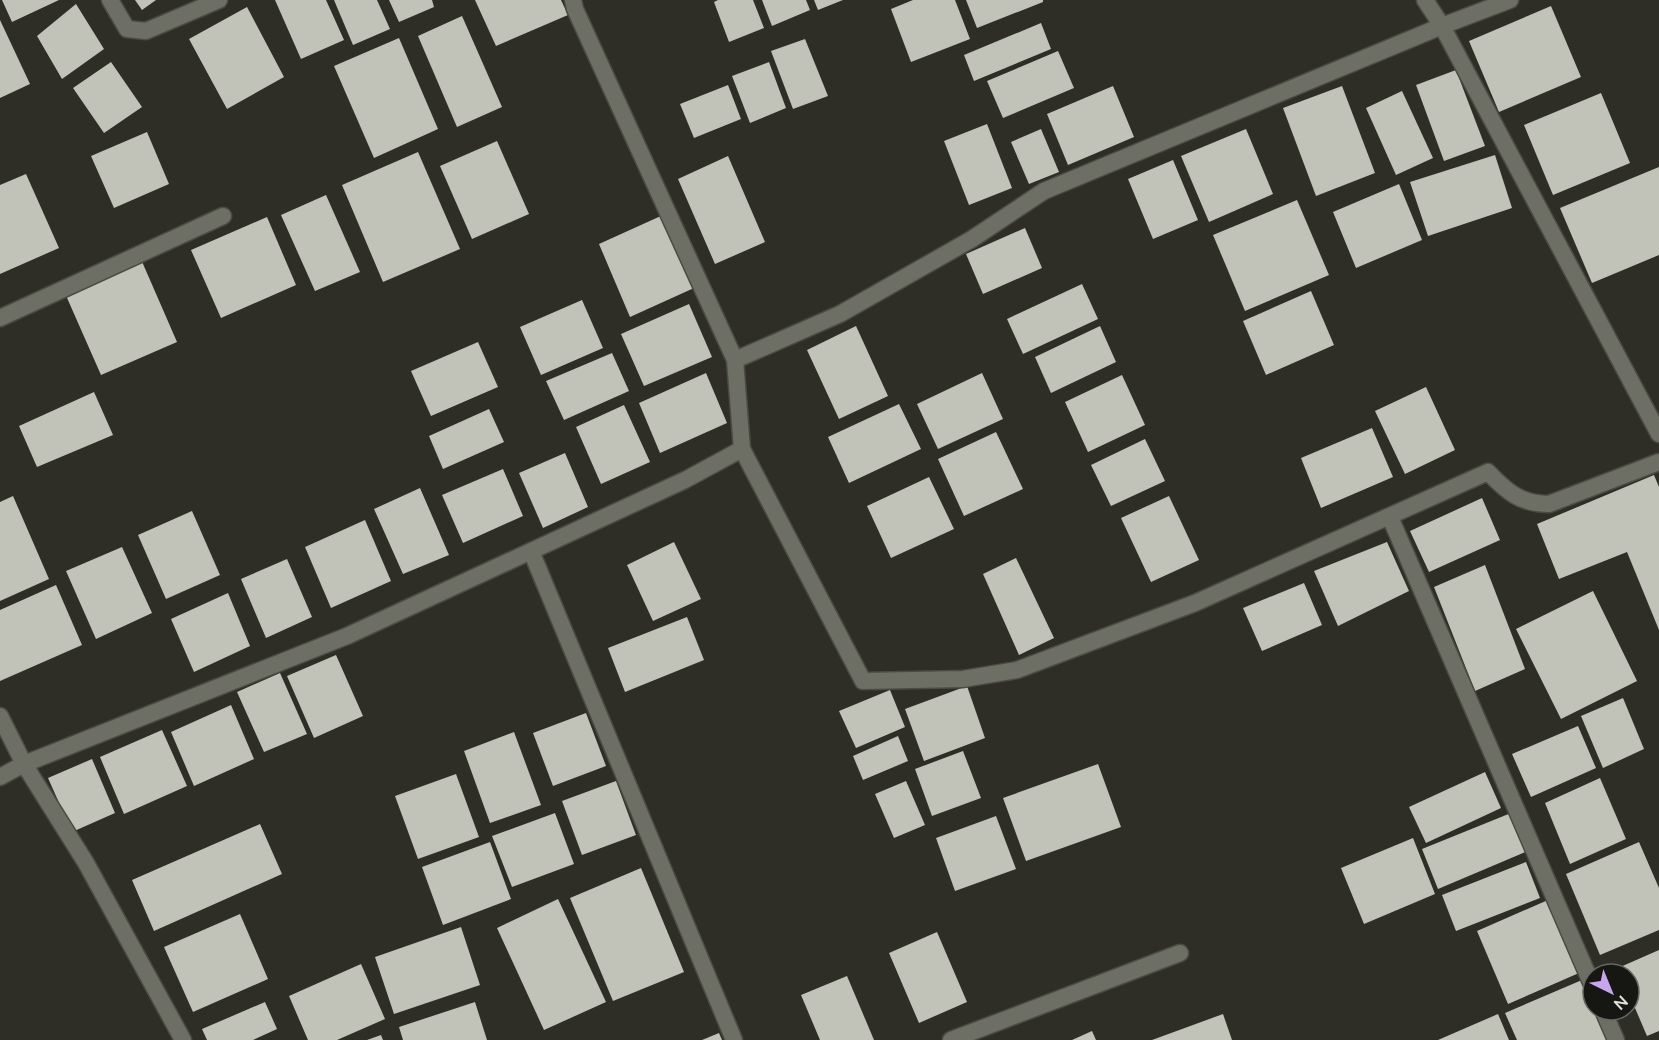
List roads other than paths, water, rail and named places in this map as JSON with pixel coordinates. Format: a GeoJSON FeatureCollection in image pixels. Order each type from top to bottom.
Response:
{"type":"FeatureCollection","features":[{"type":"Feature","properties":{"kind":"street"},"geometry":{"type":"LineString","coordinates":[[110,0],[127,29],[146,31],[219,0]]}},
{"type":"Feature","properties":{"kind":"street"},"geometry":{"type":"LineString","coordinates":[[573,0],[735,360],[742,449],[863,681],[963,679],[1017,670],[1196,603],[1488,472],[1510,495],[1532,504],[1549,504],[1659,462]]}},
{"type":"Feature","properties":{"kind":"street"},"geometry":{"type":"LineString","coordinates":[[1425,0],[1442,26],[1659,434]]}},
{"type":"Feature","properties":{"kind":"street"},"geometry":{"type":"LineString","coordinates":[[735,360],[840,314],[972,239],[1044,191],[1510,0]]}},
{"type":"Feature","properties":{"kind":"street"},"geometry":{"type":"LineString","coordinates":[[0,318],[223,216]]}},
{"type":"Feature","properties":{"kind":"street"},"geometry":{"type":"LineString","coordinates":[[0,777],[24,764],[347,636],[685,480],[742,449]]}},
{"type":"Feature","properties":{"kind":"street"},"geometry":{"type":"LineString","coordinates":[[1390,517],[1582,962]]}},
{"type":"Feature","properties":{"kind":"street"},"geometry":{"type":"LineString","coordinates":[[531,551],[734,1040]]}},
{"type":"Feature","properties":{"kind":"street"},"geometry":{"type":"LineString","coordinates":[[0,716],[24,764],[86,863],[183,1040]]}},
{"type":"Feature","properties":{"kind":"street"},"geometry":{"type":"LineString","coordinates":[[951,1040],[1180,953]]}},
{"type":"Feature","properties":{"kind":"street"},"geometry":{"type":"LineString","coordinates":[[1608,1022],[1616,1040]]}}]}
